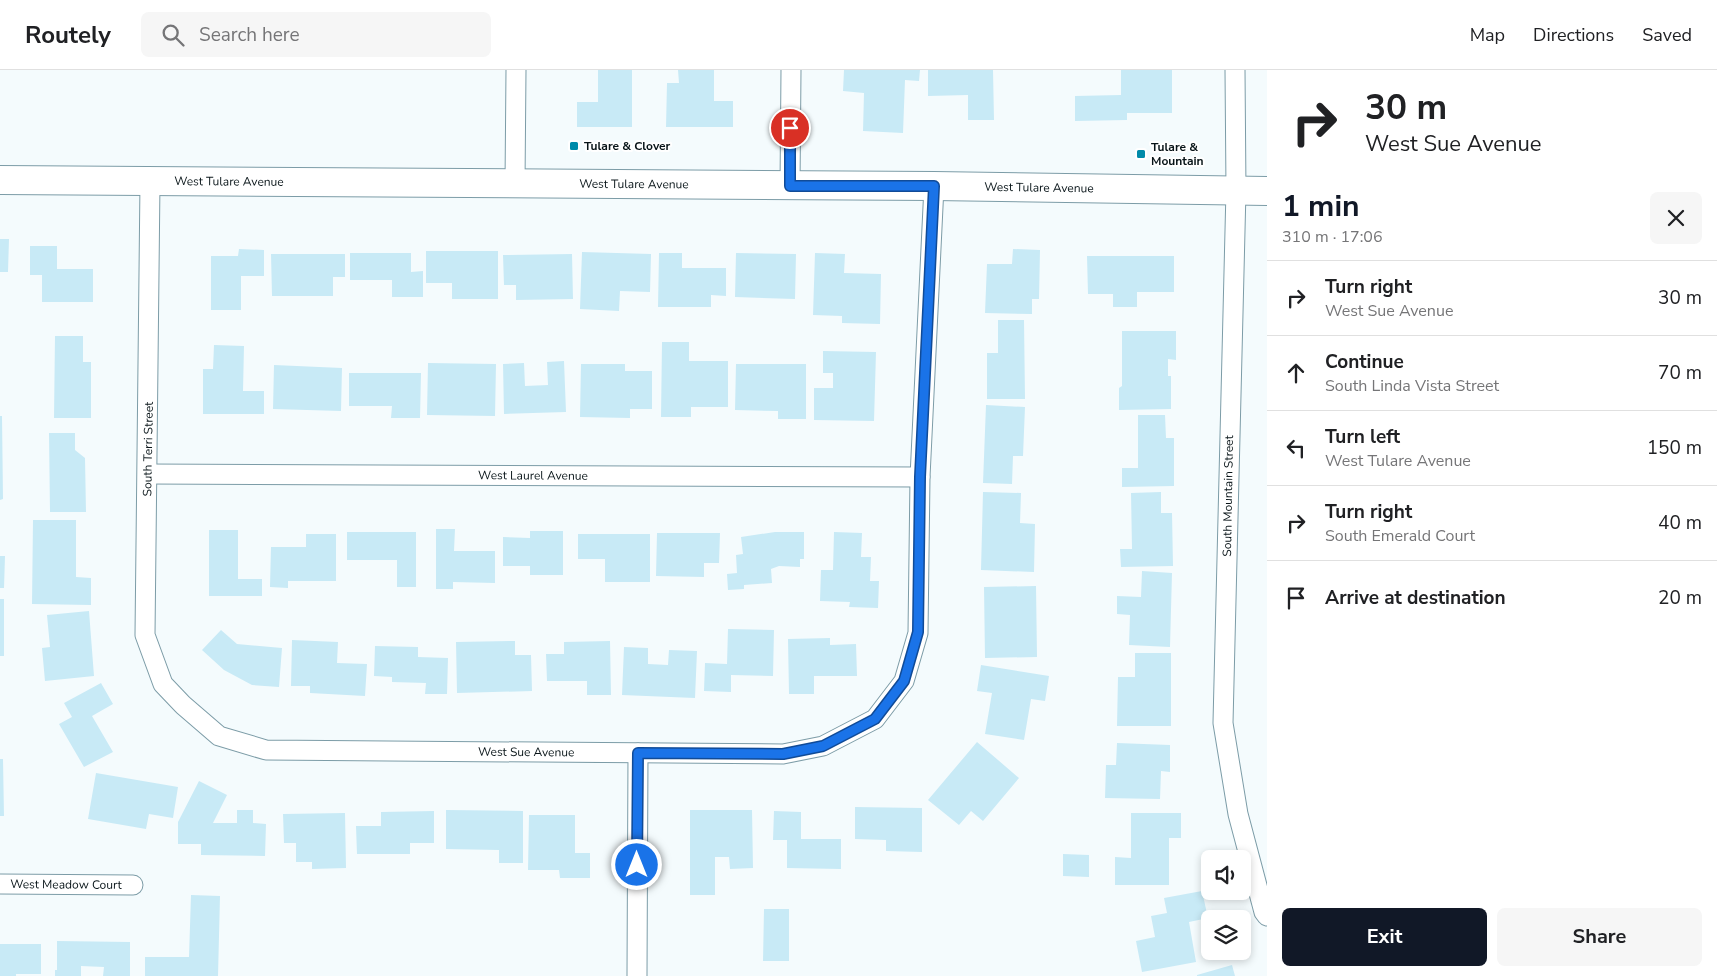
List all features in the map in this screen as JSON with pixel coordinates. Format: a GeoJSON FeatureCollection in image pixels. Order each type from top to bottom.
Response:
{"type":"FeatureCollection","features":[{"type":"Feature","properties":{"kind":"street"},"geometry":{"type":"LineString","coordinates":[[516,70],[516,184]]}},
{"type":"Feature","properties":{"kind":"street"},"geometry":{"type":"LineString","coordinates":[[790,186],[791,70]]}},
{"type":"Feature","properties":{"kind":"street","name":"South Mountain Street"},"geometry":{"type":"LineString","coordinates":[[1234,70],[1236,190],[1223,722],[1238,814],[1264,912],[1267,916]]}},
{"type":"Feature","properties":{"kind":"street","name":"West Tulare Avenue"},"geometry":{"type":"LineString","coordinates":[[0,180],[934,186],[1267,191]]}},
{"type":"Feature","properties":{"kind":"street","name":"South Terri Street"},"geometry":{"type":"LineString","coordinates":[[150,182],[145,635],[163,684],[183,705]]}},
{"type":"Feature","properties":{"kind":"street"},"geometry":{"type":"LineString","coordinates":[[920,477],[934,186]]}},
{"type":"Feature","properties":{"kind":"street","name":"West Laurel Avenue"},"geometry":{"type":"LineString","coordinates":[[148,474],[920,477]]}},
{"type":"Feature","properties":{"kind":"street","name":"West Sue Avenue"},"geometry":{"type":"LineString","coordinates":[[183,705],[219,736],[266,750],[783,754],[823,746],[875,719],[904,681],[918,632],[920,477]]}},
{"type":"Feature","properties":{"kind":"street"},"geometry":{"type":"LineString","coordinates":[[637,976],[638,753]]}},
{"type":"Feature","properties":{"kind":"street","name":"West Meadow Court"},"geometry":{"type":"LineString","coordinates":[[0,884],[133,885]]}},
{"type":"Feature","properties":{"kind":"building"},"geometry":{"type":"Polygon","coordinates":[[[598,70],[632,70],[632,127],[577,127],[577,102],[598,102],[598,70]]]}},
{"type":"Feature","properties":{"kind":"building"},"geometry":{"type":"Polygon","coordinates":[[[678,70],[714,70],[714,101],[733,101],[733,127],[666,127],[667,83],[679,83],[678,70]]]}},
{"type":"Feature","properties":{"kind":"building"},"geometry":{"type":"Polygon","coordinates":[[[844,70],[920,70],[919,81],[905,80],[903,133],[863,131],[864,93],[843,91],[844,70]]]}},
{"type":"Feature","properties":{"kind":"building"},"geometry":{"type":"Polygon","coordinates":[[[928,70],[993,70],[994,120],[968,120],[968,95],[928,96],[928,70]]]}},
{"type":"Feature","properties":{"kind":"building"},"geometry":{"type":"Polygon","coordinates":[[[1121,70],[1172,70],[1172,113],[1127,113],[1127,120],[1075,121],[1075,96],[1121,95],[1121,70]]]}},
{"type":"Feature","properties":{"kind":"building"},"geometry":{"type":"Polygon","coordinates":[[[0,239],[9,239],[8,272],[0,272],[0,239]]]}},
{"type":"Feature","properties":{"kind":"building"},"geometry":{"type":"Polygon","coordinates":[[[30,246],[57,246],[57,269],[93,269],[93,302],[42,302],[42,275],[30,275],[30,246]]]}},
{"type":"Feature","properties":{"kind":"building"},"geometry":{"type":"Polygon","coordinates":[[[239,249],[264,250],[264,276],[241,276],[241,310],[211,310],[211,256],[238,256],[239,249]]]}},
{"type":"Feature","properties":{"kind":"building"},"geometry":{"type":"Polygon","coordinates":[[[1013,249],[1040,250],[1039,299],[1032,299],[1032,314],[985,313],[987,264],[1012,264],[1013,249]]]}},
{"type":"Feature","properties":{"kind":"building"},"geometry":{"type":"Polygon","coordinates":[[[426,251],[498,251],[498,299],[452,299],[452,283],[426,283],[426,251]]]}},
{"type":"Feature","properties":{"kind":"building"},"geometry":{"type":"Polygon","coordinates":[[[582,252],[651,254],[650,292],[620,291],[619,311],[580,309],[582,252]]]}},
{"type":"Feature","properties":{"kind":"building"},"geometry":{"type":"Polygon","coordinates":[[[350,253],[411,253],[411,272],[423,271],[423,297],[392,297],[392,280],[350,280],[350,253]]]}},
{"type":"Feature","properties":{"kind":"building"},"geometry":{"type":"Polygon","coordinates":[[[659,253],[682,253],[682,268],[726,268],[726,296],[711,295],[711,307],[658,307],[659,253]]]}},
{"type":"Feature","properties":{"kind":"building"},"geometry":{"type":"Polygon","coordinates":[[[736,253],[796,254],[795,299],[735,297],[736,253]]]}},
{"type":"Feature","properties":{"kind":"building"},"geometry":{"type":"Polygon","coordinates":[[[815,253],[845,254],[844,273],[881,274],[880,324],[842,323],[842,316],[813,315],[815,253]]]}},
{"type":"Feature","properties":{"kind":"building"},"geometry":{"type":"Polygon","coordinates":[[[271,254],[345,254],[345,277],[333,277],[333,296],[272,296],[271,254]]]}},
{"type":"Feature","properties":{"kind":"building"},"geometry":{"type":"Polygon","coordinates":[[[572,254],[573,299],[516,300],[516,285],[504,285],[503,255],[572,254]]]}},
{"type":"Feature","properties":{"kind":"building"},"geometry":{"type":"Polygon","coordinates":[[[1087,256],[1174,256],[1174,292],[1137,292],[1137,307],[1113,307],[1113,294],[1088,294],[1087,256]]]}},
{"type":"Feature","properties":{"kind":"building"},"geometry":{"type":"Polygon","coordinates":[[[998,320],[1024,320],[1025,399],[987,399],[987,353],[998,353],[998,320]]]}},
{"type":"Feature","properties":{"kind":"building"},"geometry":{"type":"Polygon","coordinates":[[[1122,331],[1176,331],[1176,360],[1168,359],[1168,376],[1171,376],[1171,409],[1119,410],[1119,388],[1122,386],[1122,331]]]}},
{"type":"Feature","properties":{"kind":"building"},"geometry":{"type":"Polygon","coordinates":[[[55,336],[83,336],[83,362],[91,362],[91,418],[54,418],[55,336]]]}},
{"type":"Feature","properties":{"kind":"building"},"geometry":{"type":"Polygon","coordinates":[[[662,342],[689,342],[689,361],[728,361],[728,407],[691,407],[691,417],[661,417],[662,342]]]}},
{"type":"Feature","properties":{"kind":"building"},"geometry":{"type":"Polygon","coordinates":[[[214,345],[244,346],[243,391],[264,391],[264,414],[203,414],[203,369],[213,369],[214,345]]]}},
{"type":"Feature","properties":{"kind":"building"},"geometry":{"type":"Polygon","coordinates":[[[823,351],[876,352],[874,421],[814,420],[814,388],[833,388],[833,373],[823,373],[823,351]]]}},
{"type":"Feature","properties":{"kind":"building"},"geometry":{"type":"Polygon","coordinates":[[[564,361],[566,412],[504,414],[503,364],[524,363],[525,386],[548,385],[547,362],[564,361]]]}},
{"type":"Feature","properties":{"kind":"building"},"geometry":{"type":"Polygon","coordinates":[[[428,363],[496,364],[495,416],[427,415],[428,363]]]}},
{"type":"Feature","properties":{"kind":"building"},"geometry":{"type":"Polygon","coordinates":[[[581,364],[625,364],[625,371],[652,371],[652,409],[630,409],[630,418],[580,417],[581,364]]]}},
{"type":"Feature","properties":{"kind":"building"},"geometry":{"type":"Polygon","coordinates":[[[736,364],[806,364],[806,419],[778,419],[778,411],[735,410],[736,364]]]}},
{"type":"Feature","properties":{"kind":"building"},"geometry":{"type":"Polygon","coordinates":[[[274,365],[342,368],[341,411],[273,409],[274,365]]]}},
{"type":"Feature","properties":{"kind":"building"},"geometry":{"type":"Polygon","coordinates":[[[349,373],[421,373],[420,418],[391,418],[392,406],[349,406],[349,373]]]}},
{"type":"Feature","properties":{"kind":"building"},"geometry":{"type":"Polygon","coordinates":[[[986,405],[1025,407],[1023,456],[1013,456],[1012,484],[983,483],[986,405]]]}},
{"type":"Feature","properties":{"kind":"building"},"geometry":{"type":"Polygon","coordinates":[[[1138,415],[1165,415],[1166,438],[1174,438],[1174,486],[1122,487],[1122,468],[1138,468],[1138,415]]]}},
{"type":"Feature","properties":{"kind":"building"},"geometry":{"type":"Polygon","coordinates":[[[0,416],[2,416],[3,499],[0,500],[0,416]]]}},
{"type":"Feature","properties":{"kind":"building"},"geometry":{"type":"Polygon","coordinates":[[[49,433],[75,433],[75,450],[85,458],[86,512],[50,512],[49,433]]]}},
{"type":"Feature","properties":{"kind":"building"},"geometry":{"type":"Polygon","coordinates":[[[983,492],[1021,493],[1020,523],[1035,524],[1034,572],[981,570],[983,492]]]}},
{"type":"Feature","properties":{"kind":"building"},"geometry":{"type":"Polygon","coordinates":[[[1161,492],[1161,513],[1172,513],[1173,566],[1121,567],[1120,549],[1132,549],[1131,493],[1161,492]]]}},
{"type":"Feature","properties":{"kind":"building"},"geometry":{"type":"Polygon","coordinates":[[[33,520],[76,520],[76,577],[91,578],[91,605],[32,604],[33,520]]]}},
{"type":"Feature","properties":{"kind":"building"},"geometry":{"type":"Polygon","coordinates":[[[436,529],[455,529],[454,551],[495,551],[495,583],[453,582],[453,589],[436,589],[436,529]]]}},
{"type":"Feature","properties":{"kind":"building"},"geometry":{"type":"Polygon","coordinates":[[[209,530],[238,530],[238,579],[262,579],[262,596],[209,596],[209,530]]]}},
{"type":"Feature","properties":{"kind":"building"},"geometry":{"type":"Polygon","coordinates":[[[530,531],[563,531],[563,575],[530,575],[530,566],[503,566],[503,537],[530,538],[530,531]]]}},
{"type":"Feature","properties":{"kind":"building"},"geometry":{"type":"Polygon","coordinates":[[[347,532],[416,532],[416,587],[397,587],[397,560],[347,560],[347,532]]]}},
{"type":"Feature","properties":{"kind":"building"},"geometry":{"type":"Polygon","coordinates":[[[775,532],[804,532],[804,559],[800,559],[800,567],[779,566],[771,569],[772,583],[744,585],[744,589],[728,590],[727,574],[737,573],[736,555],[743,554],[741,537],[775,532]]]}},
{"type":"Feature","properties":{"kind":"building"},"geometry":{"type":"Polygon","coordinates":[[[834,532],[862,533],[861,557],[871,557],[870,581],[879,581],[878,608],[849,607],[850,602],[820,601],[821,570],[833,570],[834,532]]]}},
{"type":"Feature","properties":{"kind":"building"},"geometry":{"type":"Polygon","coordinates":[[[657,533],[720,533],[719,563],[704,563],[704,577],[656,576],[657,533]]]}},
{"type":"Feature","properties":{"kind":"building"},"geometry":{"type":"Polygon","coordinates":[[[306,534],[336,534],[336,581],[288,581],[288,588],[270,587],[271,547],[306,547],[306,534]]]}},
{"type":"Feature","properties":{"kind":"building"},"geometry":{"type":"Polygon","coordinates":[[[578,534],[650,534],[650,582],[605,582],[605,559],[578,559],[578,534]]]}},
{"type":"Feature","properties":{"kind":"building"},"geometry":{"type":"Polygon","coordinates":[[[0,556],[5,556],[4,588],[0,588],[0,556]]]}},
{"type":"Feature","properties":{"kind":"building"},"geometry":{"type":"Polygon","coordinates":[[[1142,571],[1172,573],[1170,647],[1129,645],[1130,615],[1117,614],[1117,596],[1141,597],[1142,571]]]}},
{"type":"Feature","properties":{"kind":"building"},"geometry":{"type":"Polygon","coordinates":[[[1036,586],[1037,657],[985,658],[984,587],[1036,586]]]}},
{"type":"Feature","properties":{"kind":"building"},"geometry":{"type":"Polygon","coordinates":[[[0,599],[4,599],[4,656],[0,656],[0,599]]]}},
{"type":"Feature","properties":{"kind":"building"},"geometry":{"type":"Polygon","coordinates":[[[89,611],[94,676],[45,681],[42,648],[50,647],[47,615],[89,611]]]}},
{"type":"Feature","properties":{"kind":"building"},"geometry":{"type":"Polygon","coordinates":[[[728,629],[774,630],[773,676],[731,675],[731,692],[704,691],[705,663],[727,664],[728,629]]]}},
{"type":"Feature","properties":{"kind":"building"},"geometry":{"type":"Polygon","coordinates":[[[221,630],[237,644],[282,648],[279,687],[252,685],[224,670],[202,650],[221,630]]]}},
{"type":"Feature","properties":{"kind":"building"},"geometry":{"type":"Polygon","coordinates":[[[830,638],[830,645],[856,644],[857,676],[814,676],[814,694],[789,694],[788,639],[830,638]]]}},
{"type":"Feature","properties":{"kind":"building"},"geometry":{"type":"Polygon","coordinates":[[[292,640],[338,642],[337,663],[367,664],[365,696],[310,693],[310,686],[291,686],[292,640]]]}},
{"type":"Feature","properties":{"kind":"building"},"geometry":{"type":"Polygon","coordinates":[[[515,641],[515,655],[531,655],[532,691],[457,693],[456,642],[515,641]]]}},
{"type":"Feature","properties":{"kind":"building"},"geometry":{"type":"Polygon","coordinates":[[[610,641],[611,695],[587,695],[587,681],[547,681],[546,654],[564,654],[564,642],[610,641]]]}},
{"type":"Feature","properties":{"kind":"building"},"geometry":{"type":"Polygon","coordinates":[[[375,646],[418,647],[418,657],[448,658],[447,694],[425,694],[426,683],[392,682],[392,677],[374,676],[375,646]]]}},
{"type":"Feature","properties":{"kind":"building"},"geometry":{"type":"Polygon","coordinates":[[[624,647],[648,648],[648,664],[668,665],[669,650],[697,651],[695,698],[622,695],[624,647]]]}},
{"type":"Feature","properties":{"kind":"building"},"geometry":{"type":"Polygon","coordinates":[[[1135,653],[1171,653],[1171,726],[1117,726],[1118,677],[1135,677],[1135,653]]]}},
{"type":"Feature","properties":{"kind":"building"},"geometry":{"type":"Polygon","coordinates":[[[981,665],[1049,676],[1045,701],[1031,699],[1024,740],[985,734],[992,693],[977,691],[981,665]]]}},
{"type":"Feature","properties":{"kind":"building"},"geometry":{"type":"Polygon","coordinates":[[[101,683],[113,704],[92,716],[113,752],[84,767],[59,724],[72,717],[64,703],[101,683]]]}},
{"type":"Feature","properties":{"kind":"building"},"geometry":{"type":"Polygon","coordinates":[[[977,742],[1019,778],[983,821],[971,811],[959,825],[928,800],[977,742]]]}},
{"type":"Feature","properties":{"kind":"building"},"geometry":{"type":"Polygon","coordinates":[[[1117,743],[1170,745],[1170,772],[1161,771],[1160,799],[1105,798],[1106,765],[1116,765],[1117,743]]]}},
{"type":"Feature","properties":{"kind":"building"},"geometry":{"type":"Polygon","coordinates":[[[0,759],[3,759],[4,816],[0,816],[0,759]]]}},
{"type":"Feature","properties":{"kind":"building"},"geometry":{"type":"Polygon","coordinates":[[[96,773],[178,787],[173,818],[149,814],[146,829],[88,819],[96,773]]]}},
{"type":"Feature","properties":{"kind":"building"},"geometry":{"type":"Polygon","coordinates":[[[199,781],[227,795],[213,823],[237,823],[237,810],[253,810],[253,823],[266,824],[265,856],[201,855],[201,844],[178,844],[178,822],[199,781]]]}},
{"type":"Feature","properties":{"kind":"building"},"geometry":{"type":"Polygon","coordinates":[[[855,807],[922,808],[922,852],[886,851],[886,840],[855,839],[855,807]]]}},
{"type":"Feature","properties":{"kind":"building"},"geometry":{"type":"Polygon","coordinates":[[[446,810],[523,811],[523,863],[499,863],[499,850],[446,849],[446,810]]]}},
{"type":"Feature","properties":{"kind":"building"},"geometry":{"type":"Polygon","coordinates":[[[690,810],[752,810],[753,868],[730,869],[729,857],[715,857],[715,895],[690,895],[690,810]]]}},
{"type":"Feature","properties":{"kind":"building"},"geometry":{"type":"Polygon","coordinates":[[[434,811],[434,843],[410,843],[410,854],[357,854],[356,826],[381,826],[381,812],[434,811]]]}},
{"type":"Feature","properties":{"kind":"building"},"geometry":{"type":"Polygon","coordinates":[[[774,811],[801,812],[801,839],[841,839],[841,869],[787,868],[787,840],[773,840],[774,811]]]}},
{"type":"Feature","properties":{"kind":"building"},"geometry":{"type":"Polygon","coordinates":[[[345,813],[346,868],[312,869],[312,862],[296,862],[296,843],[284,843],[283,814],[345,813]]]}},
{"type":"Feature","properties":{"kind":"building"},"geometry":{"type":"Polygon","coordinates":[[[1131,813],[1181,813],[1181,838],[1169,838],[1169,885],[1115,885],[1115,857],[1131,858],[1131,813]]]}},
{"type":"Feature","properties":{"kind":"building"},"geometry":{"type":"Polygon","coordinates":[[[529,815],[575,815],[575,853],[590,853],[590,878],[560,878],[559,870],[528,870],[529,815]]]}},
{"type":"Feature","properties":{"kind":"building"},"geometry":{"type":"Polygon","coordinates":[[[1063,854],[1089,855],[1089,877],[1063,876],[1063,854]]]}},
{"type":"Feature","properties":{"kind":"building"},"geometry":{"type":"Polygon","coordinates":[[[1201,891],[1201,900],[1204,900],[1206,910],[1201,910],[1201,919],[1189,922],[1196,962],[1142,972],[1136,941],[1155,937],[1151,916],[1167,913],[1164,898],[1201,891]]]}},
{"type":"Feature","properties":{"kind":"building"},"geometry":{"type":"Polygon","coordinates":[[[191,895],[220,896],[218,976],[145,976],[145,957],[189,957],[191,895]]]}},
{"type":"Feature","properties":{"kind":"building"},"geometry":{"type":"Polygon","coordinates":[[[764,909],[789,909],[789,961],[763,961],[764,909]]]}},
{"type":"Feature","properties":{"kind":"building"},"geometry":{"type":"Polygon","coordinates":[[[57,941],[130,942],[130,976],[103,976],[104,967],[81,966],[81,976],[55,976],[55,970],[57,970],[57,941]]]}},
{"type":"Feature","properties":{"kind":"building"},"geometry":{"type":"Polygon","coordinates":[[[0,944],[41,944],[41,974],[0,976],[0,944]]]}},
{"type":"Feature","properties":{"kind":"building"},"geometry":{"type":"Polygon","coordinates":[[[1232,965],[1235,976],[1197,976],[1197,975],[1232,965]]]}},
{"type":"Feature","properties":{"kind":"place","name":"Tulare & Clover"},"geometry":{"type":"Point","coordinates":[574,146]}},
{"type":"Feature","properties":{"kind":"place","name":"Tulare & Mountain"},"geometry":{"type":"Point","coordinates":[1141,154]}},
{"type":"Feature","properties":{"kind":"route"},"geometry":{"type":"LineString","coordinates":[[637,865],[638,753],[783,754],[823,746],[875,719],[904,681],[918,632],[920,477],[934,186],[790,186],[790,128]]}}]}
